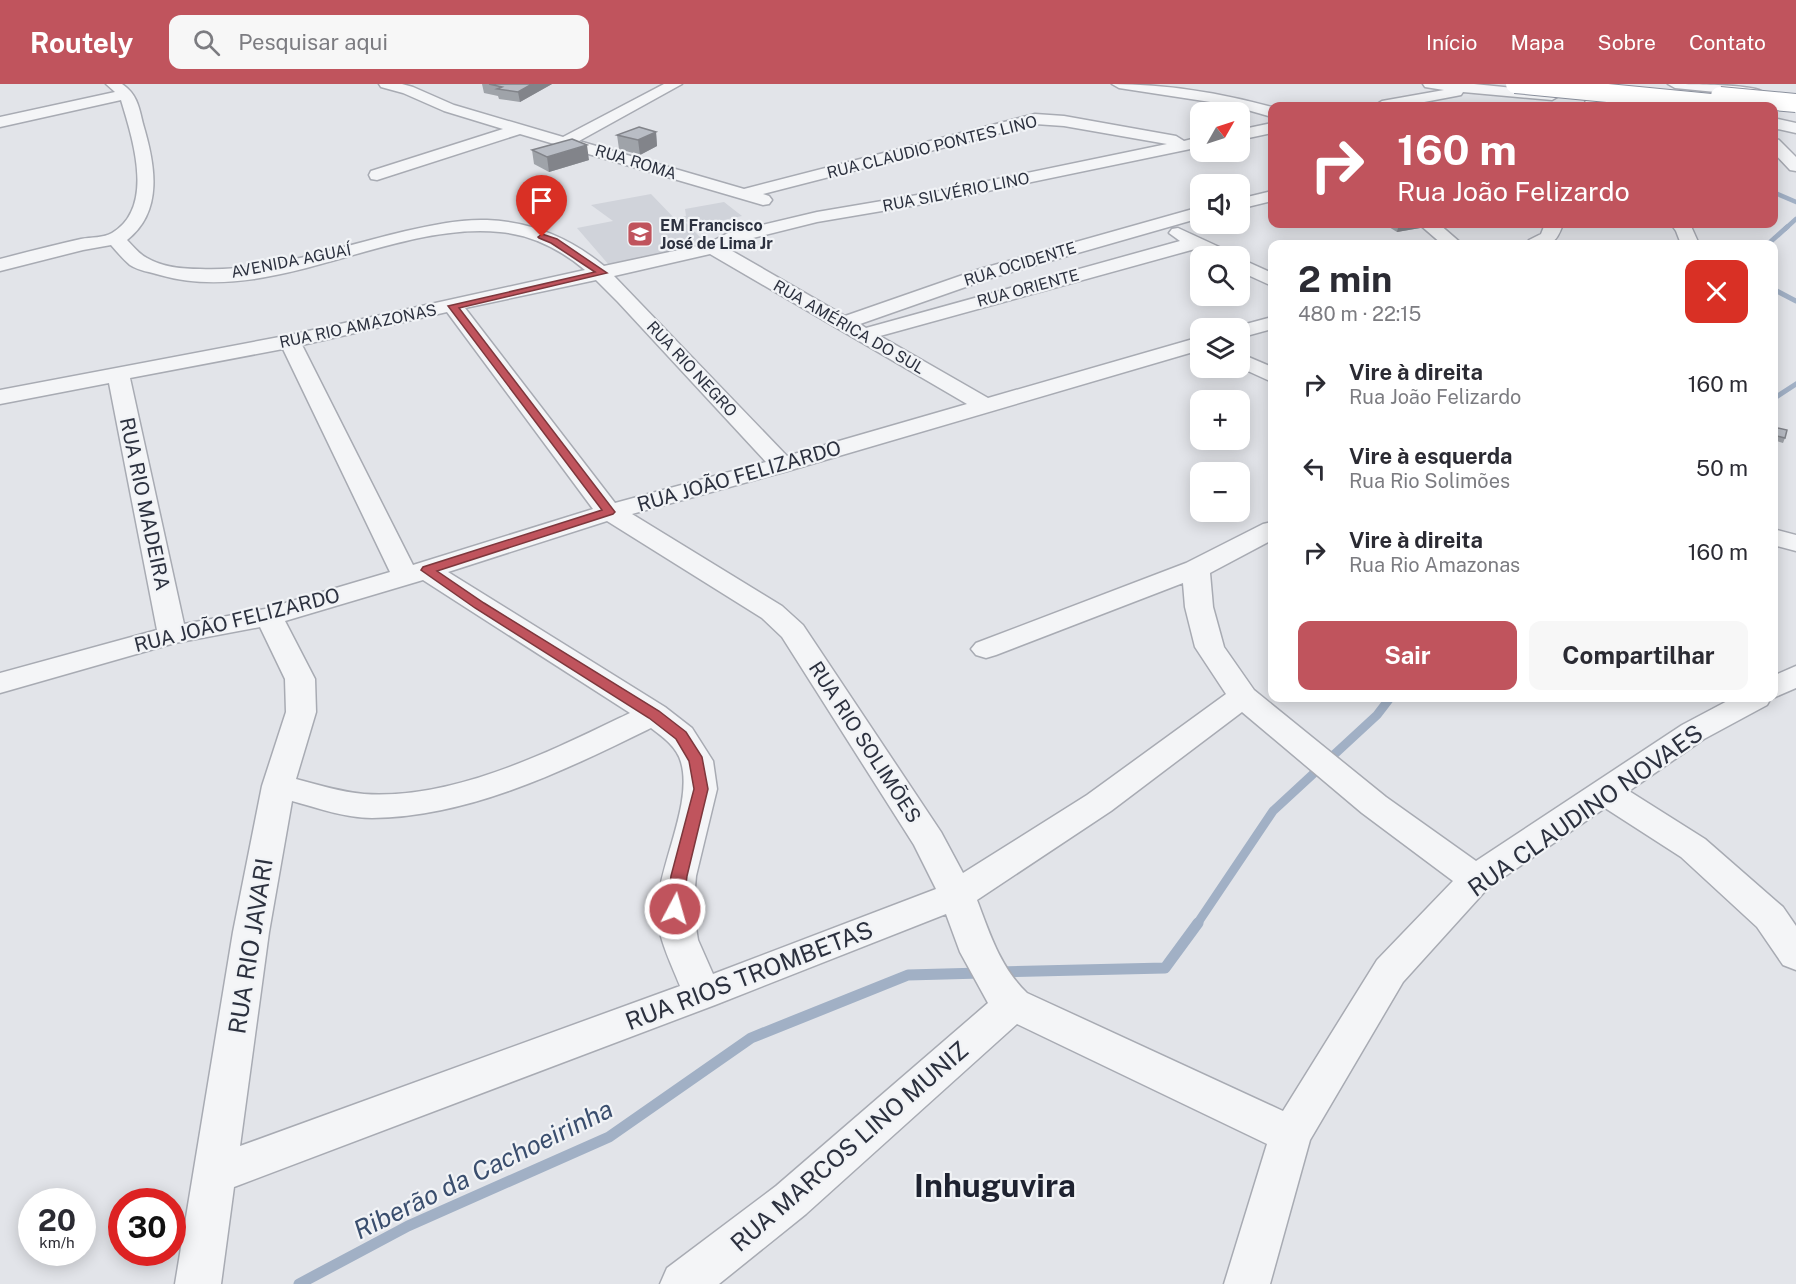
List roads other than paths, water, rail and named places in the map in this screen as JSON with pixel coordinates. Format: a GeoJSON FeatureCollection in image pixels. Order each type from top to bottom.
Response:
{"type":"FeatureCollection","features":[{"type":"Feature","properties":{"kind":"highway"},"geometry":{"type":"LineString","coordinates":[[1602,84],[1796,103]]}},
{"type":"Feature","properties":{"kind":"highway"},"geometry":{"type":"LineString","coordinates":[[1508,88],[1690,102]]}},
{"type":"Feature","properties":{"kind":"street"},"geometry":{"type":"LineString","coordinates":[[0,265],[83,244],[116,239],[134,223],[142,206],[147,184],[140,144],[127,94],[113,84]]}},
{"type":"Feature","properties":{"kind":"street","name":"RUA ROMA"},"geometry":{"type":"LineString","coordinates":[[386,84],[408,90],[448,108],[567,141],[817,217]]}},
{"type":"Feature","properties":{"kind":"street"},"geometry":{"type":"LineString","coordinates":[[567,141],[675,84]]}},
{"type":"Feature","properties":{"kind":"street"},"geometry":{"type":"LineString","coordinates":[[1119,84],[1231,101],[1268,111]]}},
{"type":"Feature","properties":{"kind":"street"},"geometry":{"type":"LineString","coordinates":[[1161,89],[1178,84]]}},
{"type":"Feature","properties":{"kind":"street"},"geometry":{"type":"LineString","coordinates":[[1430,84],[1474,89],[1508,88],[1581,102]]}},
{"type":"Feature","properties":{"kind":"street"},"geometry":{"type":"LineString","coordinates":[[1658,84],[1661,102]]}},
{"type":"Feature","properties":{"kind":"street"},"geometry":{"type":"LineString","coordinates":[[1676,84],[1796,96]]}},
{"type":"Feature","properties":{"kind":"street"},"geometry":{"type":"LineString","coordinates":[[1717,88],[1722,102]]}},
{"type":"Feature","properties":{"kind":"street"},"geometry":{"type":"LineString","coordinates":[[1404,102],[1474,89]]}},
{"type":"Feature","properties":{"kind":"street"},"geometry":{"type":"LineString","coordinates":[[0,122],[127,94]]}},
{"type":"Feature","properties":{"kind":"street"},"geometry":{"type":"LineString","coordinates":[[0,107],[19,118]]}},
{"type":"Feature","properties":{"kind":"street","name":"RUA CLAUDIO PONTES LINO"},"geometry":{"type":"LineString","coordinates":[[744,194],[1035,119],[1064,121],[1190,142]]}},
{"type":"Feature","properties":{"kind":"street"},"geometry":{"type":"LineString","coordinates":[[1778,124],[1796,128]]}},
{"type":"Feature","properties":{"kind":"street"},"geometry":{"type":"LineString","coordinates":[[377,175],[521,128]]}},
{"type":"Feature","properties":{"kind":"street"},"geometry":{"type":"LineString","coordinates":[[1250,133],[1268,129]]}},
{"type":"Feature","properties":{"kind":"street","name":"RUA SILVÉRIO LINO"},"geometry":{"type":"LineString","coordinates":[[713,248],[735,237],[817,217],[935,197],[1190,144]]}},
{"type":"Feature","properties":{"kind":"street"},"geometry":{"type":"LineString","coordinates":[[1778,148],[1796,166]]}},
{"type":"Feature","properties":{"kind":"street"},"geometry":{"type":"LineString","coordinates":[[1250,201],[1268,197]]}},
{"type":"Feature","properties":{"kind":"street","name":"RUA OCIDENTE"},"geometry":{"type":"LineString","coordinates":[[842,324],[987,273],[1190,215]]}},
{"type":"Feature","properties":{"kind":"street"},"geometry":{"type":"LineString","coordinates":[[1159,223],[1201,246]]}},
{"type":"Feature","properties":{"kind":"street","name":"AVENIDA AGUAÍ"},"geometry":{"type":"LineString","coordinates":[[116,239],[141,263],[166,272],[198,275],[238,274],[289,265],[436,231],[468,226],[497,227],[530,232],[554,241],[603,273]]}},
{"type":"Feature","properties":{"kind":"street"},"geometry":{"type":"LineString","coordinates":[[1433,228],[1448,240]]}},
{"type":"Feature","properties":{"kind":"street"},"geometry":{"type":"LineString","coordinates":[[1543,240],[1549,237],[1552,228]]}},
{"type":"Feature","properties":{"kind":"street","name":"RUA ORIENTE"},"geometry":{"type":"LineString","coordinates":[[861,334],[1195,243]]}},
{"type":"Feature","properties":{"kind":"street","name":"RUA RIO AMAZONAS"},"geometry":{"type":"LineString","coordinates":[[0,397],[290,341],[713,248]]}},
{"type":"Feature","properties":{"kind":"street","name":"RUA AMÉRICA DO SUL"},"geometry":{"type":"LineString","coordinates":[[713,248],[985,405]]}},
{"type":"Feature","properties":{"kind":"street"},"geometry":{"type":"LineString","coordinates":[[1250,269],[1268,278]]}},
{"type":"Feature","properties":{"kind":"street","name":"RUA RIO NEGRO"},"geometry":{"type":"LineString","coordinates":[[603,273],[782,465]]}},
{"type":"Feature","properties":{"kind":"street","name":"RUA RIO SOLIMÕES"},"geometry":{"type":"LineString","coordinates":[[453,306],[609,512],[632,523],[772,612],[793,631],[930,842],[957,895],[978,952],[1005,997]]}},
{"type":"Feature","properties":{"kind":"street"},"geometry":{"type":"LineString","coordinates":[[1250,329],[1268,324]]}},
{"type":"Feature","properties":{"kind":"street"},"geometry":{"type":"LineString","coordinates":[[290,341],[416,573],[480,606],[654,714],[681,735],[697,760],[701,789],[679,876],[675,909],[680,940],[702,994]]}},
{"type":"Feature","properties":{"kind":"street","name":"RUA JOÃO FELIZARDO"},"geometry":{"type":"LineString","coordinates":[[0,683],[172,634],[269,617],[609,512],[782,465],[1190,346]]}},
{"type":"Feature","properties":{"kind":"street"},"geometry":{"type":"LineString","coordinates":[[1250,364],[1268,373]]}},
{"type":"Feature","properties":{"kind":"street","name":"RUA RIO MADEIRA"},"geometry":{"type":"LineString","coordinates":[[118,374],[172,634]]}},
{"type":"Feature","properties":{"kind":"street"},"geometry":{"type":"LineString","coordinates":[[986,649],[1196,569],[1268,532]]}},
{"type":"Feature","properties":{"kind":"street"},"geometry":{"type":"LineString","coordinates":[[1778,538],[1796,543]]}},
{"type":"Feature","properties":{"kind":"street"},"geometry":{"type":"LineString","coordinates":[[1196,569],[1199,607],[1210,646],[1243,697],[1374,805],[1476,879]]}},
{"type":"Feature","properties":{"kind":"street","name":"RUA RIO JAVARI"},"geometry":{"type":"LineString","coordinates":[[198,1284],[250,932],[278,786],[301,712],[300,679],[269,617]]}},
{"type":"Feature","properties":{"kind":"street"},"geometry":{"type":"LineString","coordinates":[[1778,685],[1796,676]]}},
{"type":"Feature","properties":{"kind":"street","name":"RUA RIOS TROMBETAS"},"geometry":{"type":"LineString","coordinates":[[214,1175],[702,994],[957,895],[1099,803],[1243,697]]}},
{"type":"Feature","properties":{"kind":"street","name":"RUA CLAUDINO NOVAES"},"geometry":{"type":"LineString","coordinates":[[1247,1284],[1291,1135],[1390,971],[1476,879],[1693,732],[1749,702]]}},
{"type":"Feature","properties":{"kind":"street"},"geometry":{"type":"LineString","coordinates":[[278,786],[371,806],[426,800],[491,784],[568,756],[654,714]]}},
{"type":"Feature","properties":{"kind":"street"},"geometry":{"type":"LineString","coordinates":[[1605,792],[1693,848],[1770,917],[1796,955]]}},
{"type":"Feature","properties":{"kind":"street"},"geometry":{"type":"LineString","coordinates":[[1005,997],[1291,1135]]}},
{"type":"Feature","properties":{"kind":"street","name":"RUA MARCOS LINO MUNIZ"},"geometry":{"type":"LineString","coordinates":[[683,1284],[791,1200],[1005,997]]}},
{"type":"Feature","properties":{"kind":"waterway","name":"Riberão da Cachoeirinha"},"geometry":{"type":"LineString","coordinates":[[1778,194],[1796,202]]}},
{"type":"Feature","properties":{"kind":"waterway","name":"Riberão da Cachoeirinha"},"geometry":{"type":"LineString","coordinates":[[1785,229],[1796,219]]}},
{"type":"Feature","properties":{"kind":"waterway","name":"Riberão da Cachoeirinha"},"geometry":{"type":"LineString","coordinates":[[1772,240],[1787,227]]}},
{"type":"Feature","properties":{"kind":"waterway","name":"Riberão da Cachoeirinha"},"geometry":{"type":"LineString","coordinates":[[1778,292],[1796,301]]}},
{"type":"Feature","properties":{"kind":"waterway","name":"Riberão da Cachoeirinha"},"geometry":{"type":"LineString","coordinates":[[1778,396],[1796,384]]}},
{"type":"Feature","properties":{"kind":"waterway","name":"Riberão da Cachoeirinha"},"geometry":{"type":"LineString","coordinates":[[1197,924],[1273,811],[1377,715],[1387,702]]}},
{"type":"Feature","properties":{"kind":"waterway","name":"Riberão da Cachoeirinha"},"geometry":{"type":"LineString","coordinates":[[1000,972],[1165,968],[1198,923]]}},
{"type":"Feature","properties":{"kind":"waterway","name":"Riberão da Cachoeirinha"},"geometry":{"type":"LineString","coordinates":[[299,1284],[408,1226],[609,1137],[751,1038],[908,975],[981,973]]}},
{"type":"Feature","properties":{"kind":"place","name":"EM Francisco José de Lima Jr"},"geometry":{"type":"Point","coordinates":[640,234]}},
{"type":"Feature","properties":{"kind":"district","name":"Inhuguvira"},"geometry":{"type":"Point","coordinates":[995,1185]}}]}
